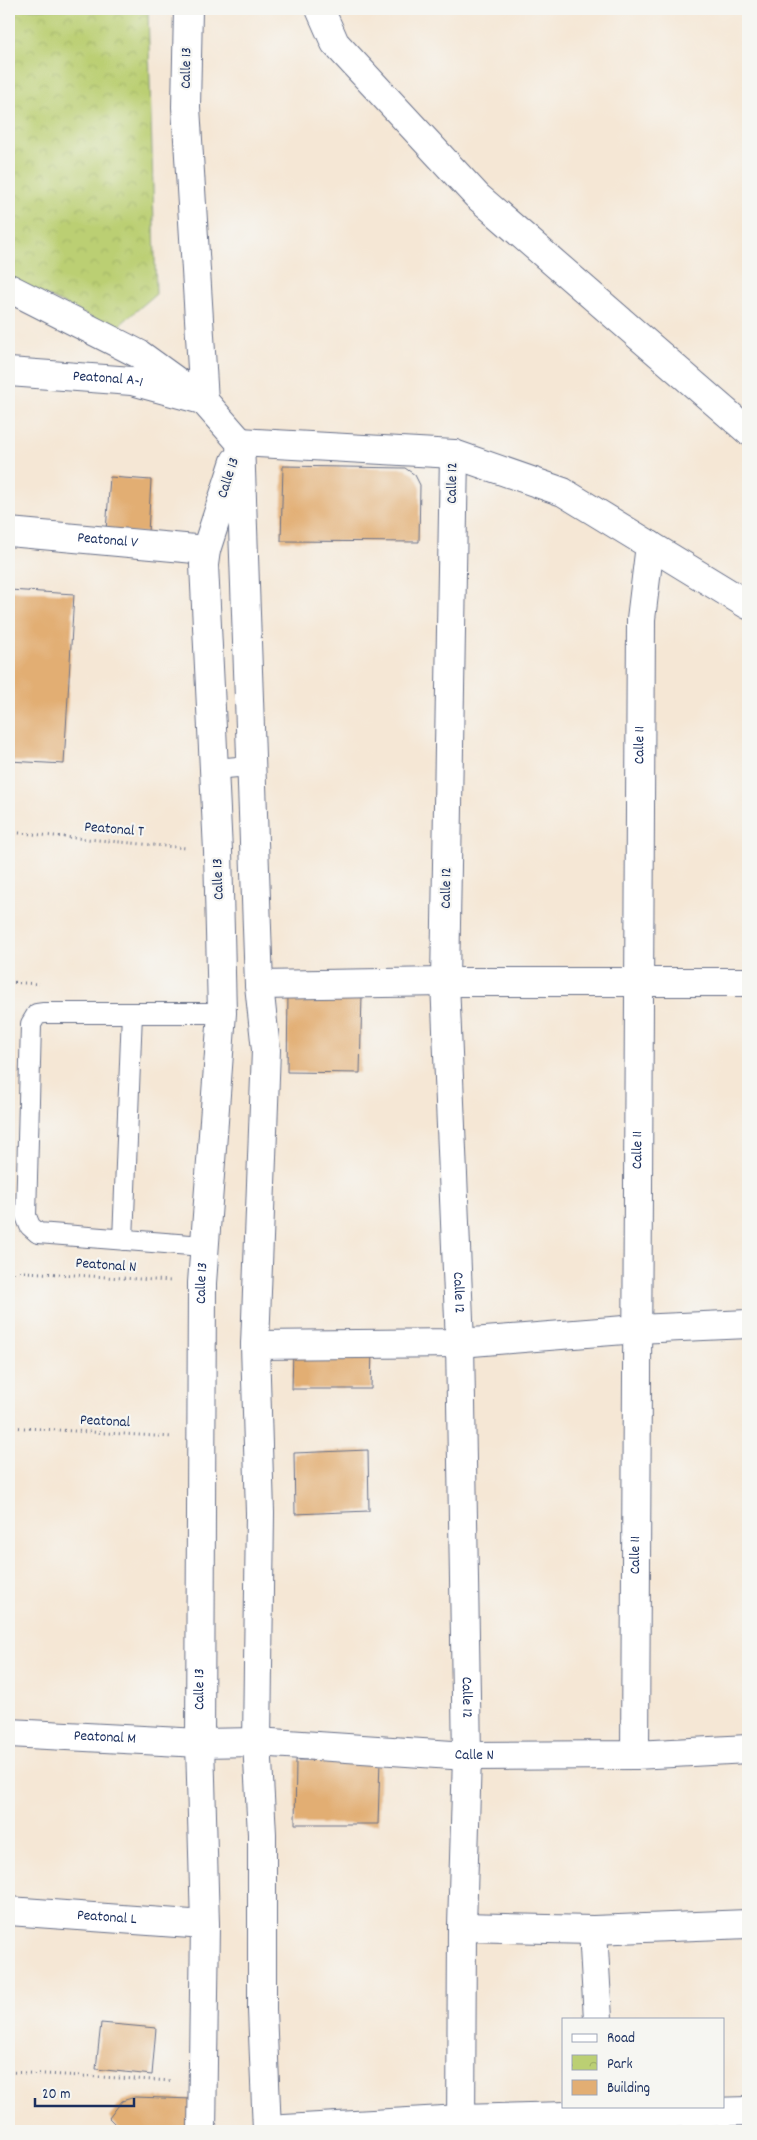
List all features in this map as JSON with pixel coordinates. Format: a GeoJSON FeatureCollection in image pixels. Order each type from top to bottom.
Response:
{"type":"FeatureCollection","features":[{"type":"Feature","properties":{"kind":"street","name":"Calle 13"},"geometry":{"type":"LineString","coordinates":[[188,9],[186,107],[204,401],[240,442],[259,985],[266,1050],[255,1345],[260,1513],[257,1742],[262,1834],[262,2010],[267,2131]]}},
{"type":"Feature","properties":{"kind":"street"},"geometry":{"type":"LineString","coordinates":[[320,9],[335,43],[477,196],[748,431]]}},
{"type":"Feature","properties":{"kind":"street"},"geometry":{"type":"LineString","coordinates":[[9,288],[139,354],[204,401]]}},
{"type":"Feature","properties":{"kind":"street","name":"Peatonal A-1"},"geometry":{"type":"LineString","coordinates":[[9,372],[132,381],[204,401]]}},
{"type":"Feature","properties":{"kind":"street","name":"Calle 13"},"geometry":{"type":"LineString","coordinates":[[202,2131],[205,1925],[200,1743],[202,1283],[203,1246],[222,1012],[218,851],[204,565],[206,550],[240,442]]}},
{"type":"Feature","properties":{"kind":"street"},"geometry":{"type":"LineString","coordinates":[[240,442],[454,454],[563,492],[748,605]]}},
{"type":"Feature","properties":{"kind":"street","name":"Calle 12"},"geometry":{"type":"LineString","coordinates":[[454,454],[445,982],[460,1343],[467,1756],[462,1928],[461,2125]]}},
{"type":"Feature","properties":{"kind":"street","name":"Peatonal V"},"geometry":{"type":"LineString","coordinates":[[9,532],[206,550]]}},
{"type":"Feature","properties":{"kind":"street","name":"Calle 11"},"geometry":{"type":"LineString","coordinates":[[635,1755],[641,619],[650,545]]}},
{"type":"Feature","properties":{"kind":"street"},"geometry":{"type":"LineString","coordinates":[[259,985],[445,982],[748,982]]}},
{"type":"Feature","properties":{"kind":"street"},"geometry":{"type":"LineString","coordinates":[[255,1345],[460,1343],[637,1329],[748,1324]]}},
{"type":"Feature","properties":{"kind":"street","name":"Peatonal M"},"geometry":{"type":"LineString","coordinates":[[9,1733],[200,1743]]}},
{"type":"Feature","properties":{"kind":"street","name":"Calle N"},"geometry":{"type":"LineString","coordinates":[[200,1743],[257,1742],[467,1756],[635,1755],[748,1749]]}},
{"type":"Feature","properties":{"kind":"street","name":"Peatonal L"},"geometry":{"type":"LineString","coordinates":[[9,1912],[205,1925]]}},
{"type":"Feature","properties":{"kind":"street"},"geometry":{"type":"LineString","coordinates":[[462,1928],[593,1930],[748,1924]]}},
{"type":"Feature","properties":{"kind":"street"},"geometry":{"type":"LineString","coordinates":[[593,1930],[598,2018]]}},
{"type":"Feature","properties":{"kind":"street"},"geometry":{"type":"LineString","coordinates":[[267,2131],[461,2125],[603,2110],[748,2111]]}},
{"type":"Feature","properties":{"kind":"lane"},"geometry":{"type":"LineString","coordinates":[[214,769],[250,766]]}},
{"type":"Feature","properties":{"kind":"lane"},"geometry":{"type":"LineString","coordinates":[[203,1246],[38,1233],[30,1226],[26,1216],[31,1024],[37,1014],[44,1013],[222,1012]]}},
{"type":"Feature","properties":{"kind":"lane"},"geometry":{"type":"LineString","coordinates":[[123,1240],[132,1013]]}},
{"type":"Feature","properties":{"kind":"path","name":"Peatonal T"},"geometry":{"type":"LineString","coordinates":[[9,832],[218,851]]}},
{"type":"Feature","properties":{"kind":"path","name":"Peatonal N"},"geometry":{"type":"LineString","coordinates":[[9,1271],[202,1283]]}},
{"type":"Feature","properties":{"kind":"path","name":"Peatonal"},"geometry":{"type":"LineString","coordinates":[[9,1428],[200,1439]]}},
{"type":"Feature","properties":{"kind":"path"},"geometry":{"type":"LineString","coordinates":[[9,2072],[202,2083]]}},
{"type":"Feature","properties":{"kind":"green space"},"geometry":{"type":"Polygon","coordinates":[[[9,9],[148,9],[156,294],[115,329],[9,277],[9,9]]]}},
{"type":"Feature","properties":{"kind":"building"},"geometry":{"type":"Polygon","coordinates":[[[283,466],[405,468],[415,475],[420,485],[419,542],[281,541],[283,466]]]}},
{"type":"Feature","properties":{"kind":"building"},"geometry":{"type":"Polygon","coordinates":[[[110,477],[151,480],[148,533],[106,531],[110,477]]]}},
{"type":"Feature","properties":{"kind":"building"},"geometry":{"type":"Polygon","coordinates":[[[9,590],[74,594],[64,764],[9,761],[9,590]]]}},
{"type":"Feature","properties":{"kind":"building"},"geometry":{"type":"Polygon","coordinates":[[[288,993],[362,995],[360,1073],[287,1072],[288,993]]]}},
{"type":"Feature","properties":{"kind":"building"},"geometry":{"type":"Polygon","coordinates":[[[293,1348],[372,1348],[371,1389],[292,1389],[293,1348]]]}},
{"type":"Feature","properties":{"kind":"building"},"geometry":{"type":"Polygon","coordinates":[[[368,1450],[369,1511],[295,1514],[294,1453],[368,1450]]]}},
{"type":"Feature","properties":{"kind":"building"},"geometry":{"type":"Polygon","coordinates":[[[296,1760],[380,1760],[378,1824],[295,1824],[296,1760]]]}},
{"type":"Feature","properties":{"kind":"building"},"geometry":{"type":"Polygon","coordinates":[[[101,2023],[156,2028],[152,2075],[96,2069],[101,2023]]]}},
{"type":"Feature","properties":{"kind":"building"},"geometry":{"type":"Polygon","coordinates":[[[135,2097],[192,2099],[190,2131],[117,2131],[120,2129],[109,2118],[122,2101],[135,2097]]]}}]}
